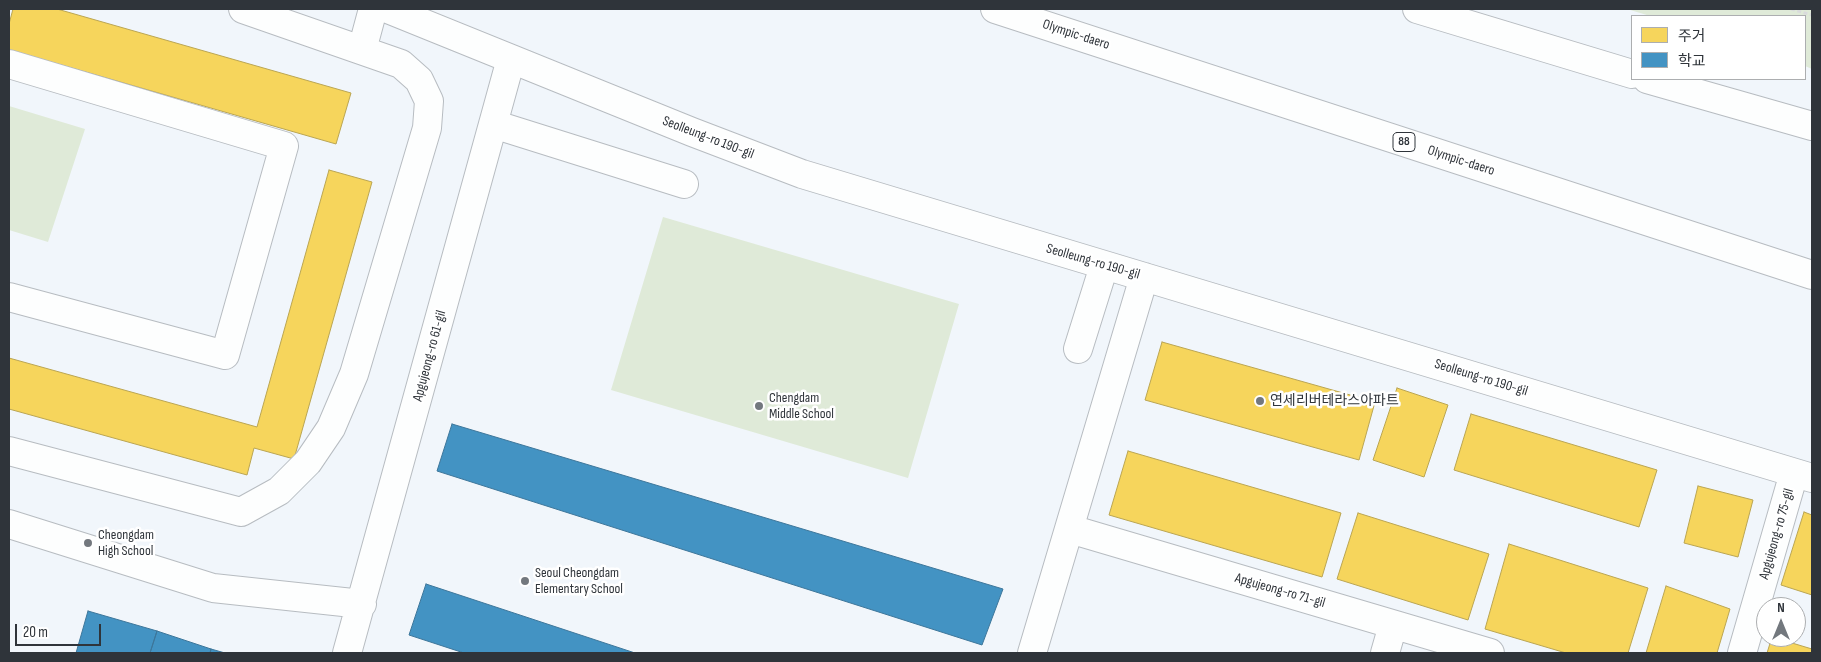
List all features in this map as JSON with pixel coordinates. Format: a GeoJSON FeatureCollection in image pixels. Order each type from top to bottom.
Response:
{"type":"FeatureCollection","features":[{"type":"Feature","properties":{"kind":"main road"},"geometry":{"type":"LineString","coordinates":[[9,451],[240,512],[279,490],[308,462],[331,428],[354,374],[427,128],[429,102],[419,80],[401,64],[243,9]]}},
{"type":"Feature","properties":{"kind":"main road"},"geometry":{"type":"LineString","coordinates":[[362,50],[373,9]]}},
{"type":"Feature","properties":{"kind":"main road","name":"Seolleung-ro 190-gil"},"geometry":{"type":"LineString","coordinates":[[388,9],[802,174],[1803,475]]}},
{"type":"Feature","properties":{"kind":"main road","name":"Olympic-daero"},"geometry":{"type":"LineString","coordinates":[[996,9],[1812,276]]}},
{"type":"Feature","properties":{"kind":"main road"},"geometry":{"type":"LineString","coordinates":[[1417,9],[1631,74]]}},
{"type":"Feature","properties":{"kind":"main road","name":"Apgujeong-ro 61-gil"},"geometry":{"type":"LineString","coordinates":[[348,653],[511,59]]}},
{"type":"Feature","properties":{"kind":"main road"},"geometry":{"type":"LineString","coordinates":[[9,64],[284,146],[225,355],[9,297]]}},
{"type":"Feature","properties":{"kind":"main road"},"geometry":{"type":"LineString","coordinates":[[1651,80],[1812,126]]}},
{"type":"Feature","properties":{"kind":"main road"},"geometry":{"type":"LineString","coordinates":[[493,124],[684,184]]}},
{"type":"Feature","properties":{"kind":"main road"},"geometry":{"type":"LineString","coordinates":[[1078,349],[1104,266]]}},
{"type":"Feature","properties":{"kind":"main road"},"geometry":{"type":"LineString","coordinates":[[1032,653],[1144,277]]}},
{"type":"Feature","properties":{"kind":"main road","name":"Apgujeong-ro 75-gil"},"geometry":{"type":"LineString","coordinates":[[1742,653],[1803,475]]}},
{"type":"Feature","properties":{"kind":"main road"},"geometry":{"type":"LineString","coordinates":[[9,524],[213,588],[362,604]]}},
{"type":"Feature","properties":{"kind":"main road","name":"Apgujeong-ro 71-gil"},"geometry":{"type":"LineString","coordinates":[[1070,529],[1490,653]]}},
{"type":"Feature","properties":{"kind":"main road"},"geometry":{"type":"LineString","coordinates":[[1385,653],[1393,625]]}},
{"type":"Feature","properties":{"kind":"path"},"geometry":{"type":"LineString","coordinates":[[1791,9],[1812,15]]}},
{"type":"Feature","properties":{"kind":"green space"},"geometry":{"type":"Polygon","coordinates":[[[1627,9],[1812,9],[1812,69],[1806,66],[1806,15],[1647,15],[1627,9]]]}},
{"type":"Feature","properties":{"kind":"green space"},"geometry":{"type":"Polygon","coordinates":[[[9,106],[85,129],[48,242],[9,230],[9,106]]]}},
{"type":"Feature","properties":{"kind":"green space"},"geometry":{"type":"Polygon","coordinates":[[[663,217],[959,304],[908,478],[611,390],[663,217]]]}},
{"type":"Feature","properties":{"kind":"building: 주거"},"geometry":{"type":"Polygon","coordinates":[[[13,9],[57,9],[351,93],[336,144],[9,50],[9,24],[13,9]]]}},
{"type":"Feature","properties":{"kind":"building: 주거"},"geometry":{"type":"Polygon","coordinates":[[[329,170],[372,182],[294,459],[254,448],[247,475],[9,409],[9,358],[257,427],[329,170]]]}},
{"type":"Feature","properties":{"kind":"building: 주거","name":"연세리버테라스아파트"},"geometry":{"type":"Polygon","coordinates":[[[1162,342],[1375,402],[1359,460],[1145,400],[1162,342]]]}},
{"type":"Feature","properties":{"kind":"building: 주거"},"geometry":{"type":"Polygon","coordinates":[[[1397,388],[1448,405],[1424,477],[1373,460],[1397,388]]]}},
{"type":"Feature","properties":{"kind":"building: 주거"},"geometry":{"type":"Polygon","coordinates":[[[1471,414],[1657,470],[1639,527],[1454,470],[1471,414]]]}},
{"type":"Feature","properties":{"kind":"building: 주거"},"geometry":{"type":"Polygon","coordinates":[[[1128,451],[1341,513],[1322,577],[1109,515],[1128,451]]]}},
{"type":"Feature","properties":{"kind":"building: 주거"},"geometry":{"type":"Polygon","coordinates":[[[1698,486],[1753,500],[1738,557],[1684,543],[1698,486]]]}},
{"type":"Feature","properties":{"kind":"building: 주거"},"geometry":{"type":"Polygon","coordinates":[[[1804,512],[1812,515],[1812,595],[1781,585],[1804,512]]]}},
{"type":"Feature","properties":{"kind":"building: 주거"},"geometry":{"type":"Polygon","coordinates":[[[1358,513],[1489,554],[1468,620],[1337,579],[1358,513]]]}},
{"type":"Feature","properties":{"kind":"building: 주거"},"geometry":{"type":"Polygon","coordinates":[[[1509,544],[1648,588],[1628,653],[1566,653],[1485,629],[1509,544]]]}},
{"type":"Feature","properties":{"kind":"building: 주거"},"geometry":{"type":"Polygon","coordinates":[[[1666,586],[1730,609],[1717,653],[1646,653],[1666,586]]]}},
{"type":"Feature","properties":{"kind":"building: 주거"},"geometry":{"type":"Polygon","coordinates":[[[1769,647],[1805,647],[1812,649],[1812,653],[1767,653],[1769,647]]]}},
{"type":"Feature","properties":{"kind":"building: 학교"},"geometry":{"type":"Polygon","coordinates":[[[452,424],[1003,589],[982,645],[437,471],[452,424]]]}},
{"type":"Feature","properties":{"kind":"building: 학교"},"geometry":{"type":"Polygon","coordinates":[[[426,584],[635,653],[464,653],[409,635],[426,584]]]}},
{"type":"Feature","properties":{"kind":"building: 학교"},"geometry":{"type":"Polygon","coordinates":[[[88,611],[157,631],[150,653],[76,653],[88,611]]]}},
{"type":"Feature","properties":{"kind":"building: 학교"},"geometry":{"type":"Polygon","coordinates":[[[157,631],[211,649],[210,653],[150,653],[157,631]]]}},
{"type":"Feature","properties":{"kind":"building: 학교"},"geometry":{"type":"Polygon","coordinates":[[[211,649],[225,653],[210,653],[211,649]]]}},
{"type":"Feature","properties":{"kind":"place","name":"연세리버테라스아파트"},"geometry":{"type":"Point","coordinates":[1260,401]}},
{"type":"Feature","properties":{"kind":"place","name":"Chengdam Middle School"},"geometry":{"type":"Point","coordinates":[759,406]}},
{"type":"Feature","properties":{"kind":"place","name":"Cheongdam High School"},"geometry":{"type":"Point","coordinates":[88,543]}},
{"type":"Feature","properties":{"kind":"place","name":"Seoul Cheongdam Elementary School"},"geometry":{"type":"Point","coordinates":[525,581]}}]}
